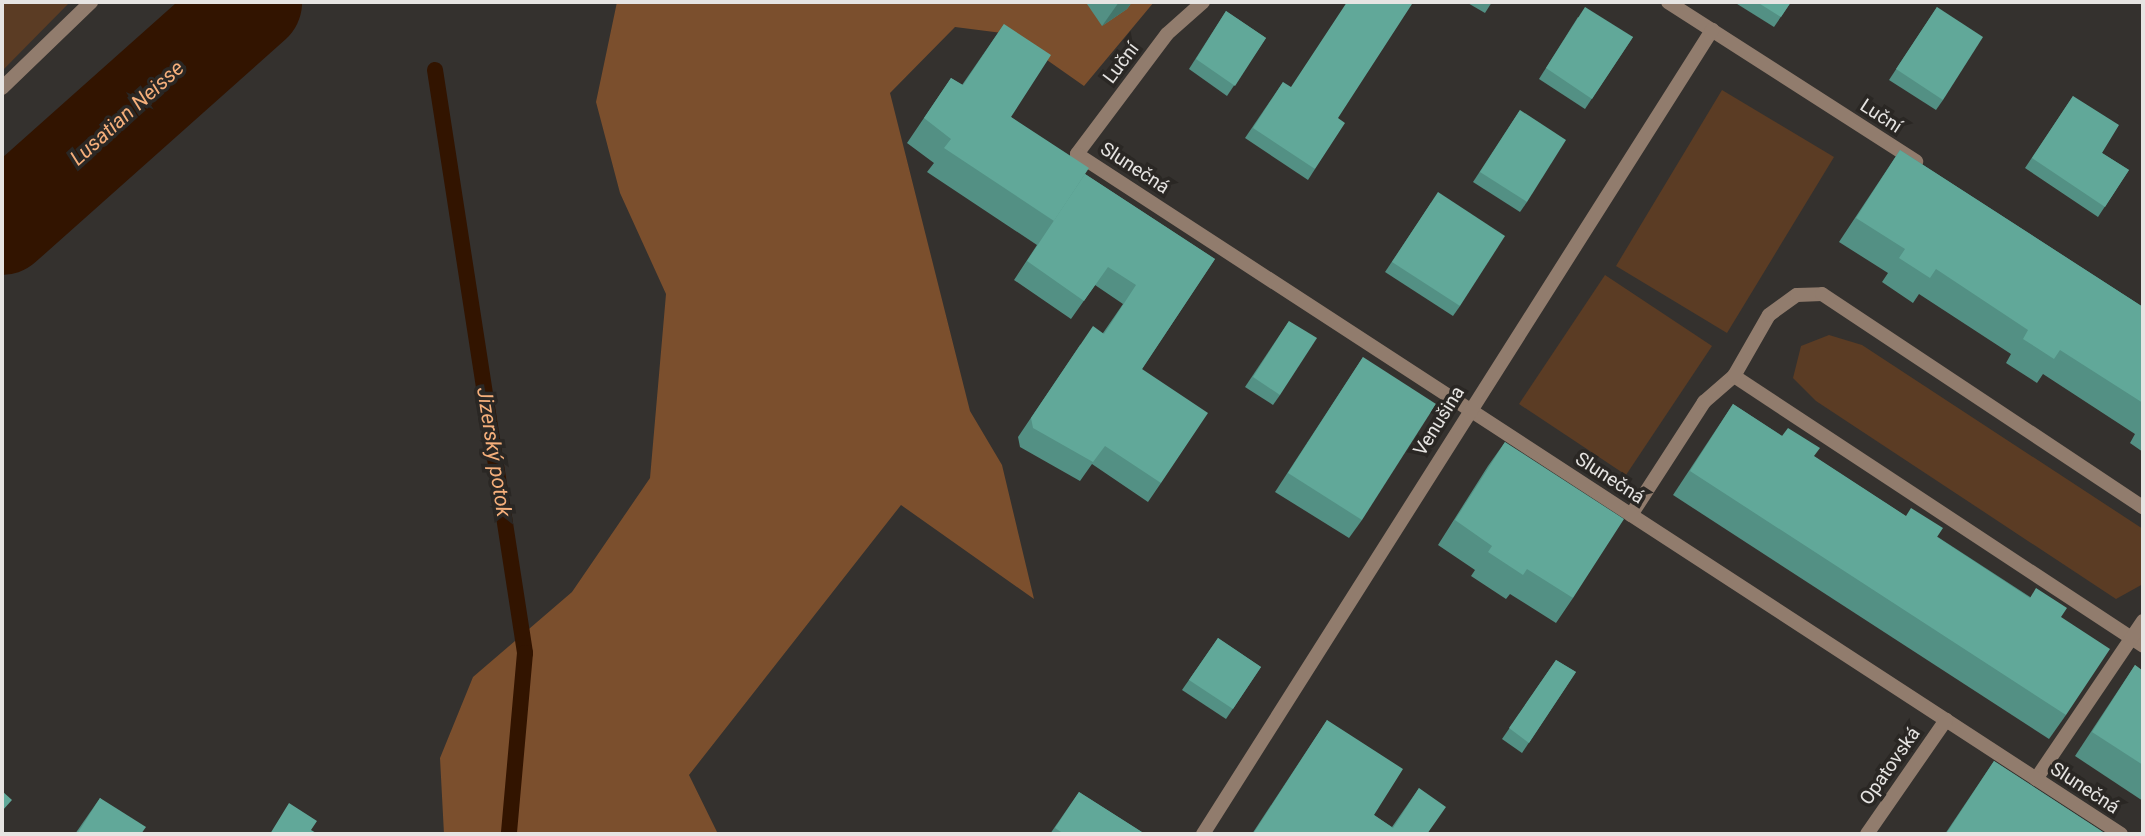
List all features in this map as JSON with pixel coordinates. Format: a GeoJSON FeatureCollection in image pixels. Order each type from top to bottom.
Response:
{"type":"FeatureCollection","features":[{"type":"Feature","properties":{"kind":"street"},"geometry":{"type":"LineString","coordinates":[[2,88],[91,2]]}},
{"type":"Feature","properties":{"kind":"street","name":"Luční"},"geometry":{"type":"LineString","coordinates":[[1077,154],[1167,34],[1203,2]]}},
{"type":"Feature","properties":{"kind":"street","name":"Luční"},"geometry":{"type":"LineString","coordinates":[[1668,2],[1934,173]]}},
{"type":"Feature","properties":{"kind":"street","name":"Venušina"},"geometry":{"type":"LineString","coordinates":[[1203,834],[1468,410],[1712,30]]}},
{"type":"Feature","properties":{"kind":"street","name":"Slunečná"},"geometry":{"type":"LineString","coordinates":[[1077,154],[2121,834]]}},
{"type":"Feature","properties":{"kind":"street"},"geometry":{"type":"LineString","coordinates":[[1631,515],[1704,402],[1734,376],[1769,315],[1797,295],[1822,294],[2143,507]]}},
{"type":"Feature","properties":{"kind":"street"},"geometry":{"type":"LineString","coordinates":[[1734,376],[2137,642]]}},
{"type":"Feature","properties":{"kind":"street"},"geometry":{"type":"LineString","coordinates":[[2036,779],[2137,642],[2143,621]]}},
{"type":"Feature","properties":{"kind":"street","name":"Opatovská"},"geometry":{"type":"LineString","coordinates":[[1867,834],[1946,720]]}},
{"type":"Feature","properties":{"kind":"shaded area"},"geometry":{"type":"Polygon","coordinates":[[[2,2],[70,2],[2,71],[2,2]]]}},
{"type":"Feature","properties":{"kind":"shaded area"},"geometry":{"type":"Polygon","coordinates":[[[617,2],[1154,2],[1084,86],[1010,34],[955,27],[890,93],[970,411],[1002,465],[1034,599],[901,505],[689,775],[718,834],[444,834],[440,758],[473,677],[572,592],[650,478],[666,294],[620,193],[596,102],[617,2]]]}},
{"type":"Feature","properties":{"kind":"shaded area"},"geometry":{"type":"Polygon","coordinates":[[[1722,90],[1834,157],[1727,333],[1616,266],[1722,90]]]}},
{"type":"Feature","properties":{"kind":"shaded area"},"geometry":{"type":"Polygon","coordinates":[[[1605,275],[1712,346],[1626,475],[1519,404],[1605,275]]]}},
{"type":"Feature","properties":{"kind":"shaded area"},"geometry":{"type":"Polygon","coordinates":[[[1829,335],[1862,345],[2143,529],[2143,584],[2116,599],[1816,401],[1793,378],[1801,346],[1829,335]]]}},
{"type":"Feature","properties":{"kind":"building"},"geometry":{"type":"Polygon","coordinates":[[[1347,2],[1412,4],[1338,118],[1345,123],[1315,169],[1253,128],[1283,82],[1291,87],[1347,2]]]}},
{"type":"Feature","properties":{"kind":"building"},"geometry":{"type":"Polygon","coordinates":[[[1757,2],[1791,2],[1781,17],[1757,2]]]}},
{"type":"Feature","properties":{"kind":"building"},"geometry":{"type":"Polygon","coordinates":[[[1585,7],[1633,37],[1592,99],[1546,68],[1585,7]]]}},
{"type":"Feature","properties":{"kind":"building"},"geometry":{"type":"Polygon","coordinates":[[[1937,7],[1983,37],[1943,100],[1896,69],[1937,7]]]}},
{"type":"Feature","properties":{"kind":"building"},"geometry":{"type":"Polygon","coordinates":[[[1226,11],[1266,38],[1235,86],[1196,59],[1226,11]]]}},
{"type":"Feature","properties":{"kind":"building"},"geometry":{"type":"Polygon","coordinates":[[[1004,24],[1051,55],[1011,117],[1089,168],[1054,221],[944,148],[951,139],[924,118],[951,78],[963,85],[1004,24]]]}},
{"type":"Feature","properties":{"kind":"building"},"geometry":{"type":"Polygon","coordinates":[[[2073,96],[2119,125],[2102,153],[2129,170],[2105,207],[2032,158],[2073,96]]]}},
{"type":"Feature","properties":{"kind":"building"},"geometry":{"type":"Polygon","coordinates":[[[1520,110],[1566,140],[1527,202],[1480,172],[1520,110]]]}},
{"type":"Feature","properties":{"kind":"building"},"geometry":{"type":"Polygon","coordinates":[[[1900,150],[2143,307],[2143,403],[2060,350],[2054,359],[2023,339],[2028,330],[1936,269],[1930,278],[1899,258],[1905,249],[1856,218],[1900,150]]]}},
{"type":"Feature","properties":{"kind":"building"},"geometry":{"type":"Polygon","coordinates":[[[1085,174],[1215,259],[1142,369],[1208,413],[1161,483],[1105,446],[1093,462],[1033,428],[1031,418],[1093,326],[1104,334],[1136,285],[1108,267],[1084,301],[1027,261],[1085,174]]]}},
{"type":"Feature","properties":{"kind":"building"},"geometry":{"type":"Polygon","coordinates":[[[1438,192],[1505,236],[1460,306],[1392,262],[1438,192]]]}},
{"type":"Feature","properties":{"kind":"building"},"geometry":{"type":"Polygon","coordinates":[[[1289,321],[1317,338],[1280,395],[1253,377],[1289,321]]]}},
{"type":"Feature","properties":{"kind":"building"},"geometry":{"type":"Polygon","coordinates":[[[1363,357],[1436,404],[1362,520],[1288,473],[1363,357]]]}},
{"type":"Feature","properties":{"kind":"building"},"geometry":{"type":"Polygon","coordinates":[[[1733,404],[1782,436],[1788,428],[1820,448],[1814,456],[1906,516],[1911,508],[1943,528],[1937,537],[2030,598],[2036,588],[2067,608],[2061,617],[2110,649],[2066,715],[1690,471],[1733,404]]]}},
{"type":"Feature","properties":{"kind":"building"},"geometry":{"type":"Polygon","coordinates":[[[1505,442],[1624,519],[1573,598],[1527,569],[1523,575],[1488,552],[1492,546],[1455,520],[1505,442]]]}},
{"type":"Feature","properties":{"kind":"building"},"geometry":{"type":"Polygon","coordinates":[[[1218,638],[1261,667],[1233,709],[1189,680],[1218,638]]]}},
{"type":"Feature","properties":{"kind":"building"},"geometry":{"type":"Polygon","coordinates":[[[1556,660],[1576,672],[1529,743],[1509,728],[1556,660]]]}},
{"type":"Feature","properties":{"kind":"building"},"geometry":{"type":"Polygon","coordinates":[[[2135,665],[2143,671],[2143,765],[2092,732],[2135,665]]]}},
{"type":"Feature","properties":{"kind":"building"},"geometry":{"type":"Polygon","coordinates":[[[1327,720],[1403,769],[1374,815],[1393,828],[1419,788],[1446,807],[1427,834],[1253,834],[1327,720]]]}},
{"type":"Feature","properties":{"kind":"building"},"geometry":{"type":"Polygon","coordinates":[[[1994,761],[2106,834],[1946,834],[1994,761]]]}},
{"type":"Feature","properties":{"kind":"building"},"geometry":{"type":"Polygon","coordinates":[[[2,791],[12,800],[2,811],[2,791]]]}},
{"type":"Feature","properties":{"kind":"building"},"geometry":{"type":"Polygon","coordinates":[[[1079,792],[1145,834],[1060,834],[1055,828],[1079,792]]]}},
{"type":"Feature","properties":{"kind":"building"},"geometry":{"type":"Polygon","coordinates":[[[100,798],[146,827],[141,834],[77,834],[100,798]]]}},
{"type":"Feature","properties":{"kind":"building"},"geometry":{"type":"Polygon","coordinates":[[[289,803],[317,821],[311,830],[318,834],[270,834],[289,803]]]}},
{"type":"Feature","properties":{"kind":"waterway","name":"Lusatian Neisse"},"geometry":{"type":"LineString","coordinates":[[2,225],[252,2]]}},
{"type":"Feature","properties":{"kind":"waterway","name":"Jizerský potok"},"geometry":{"type":"LineString","coordinates":[[435,70],[525,653],[509,834]]}}]}
